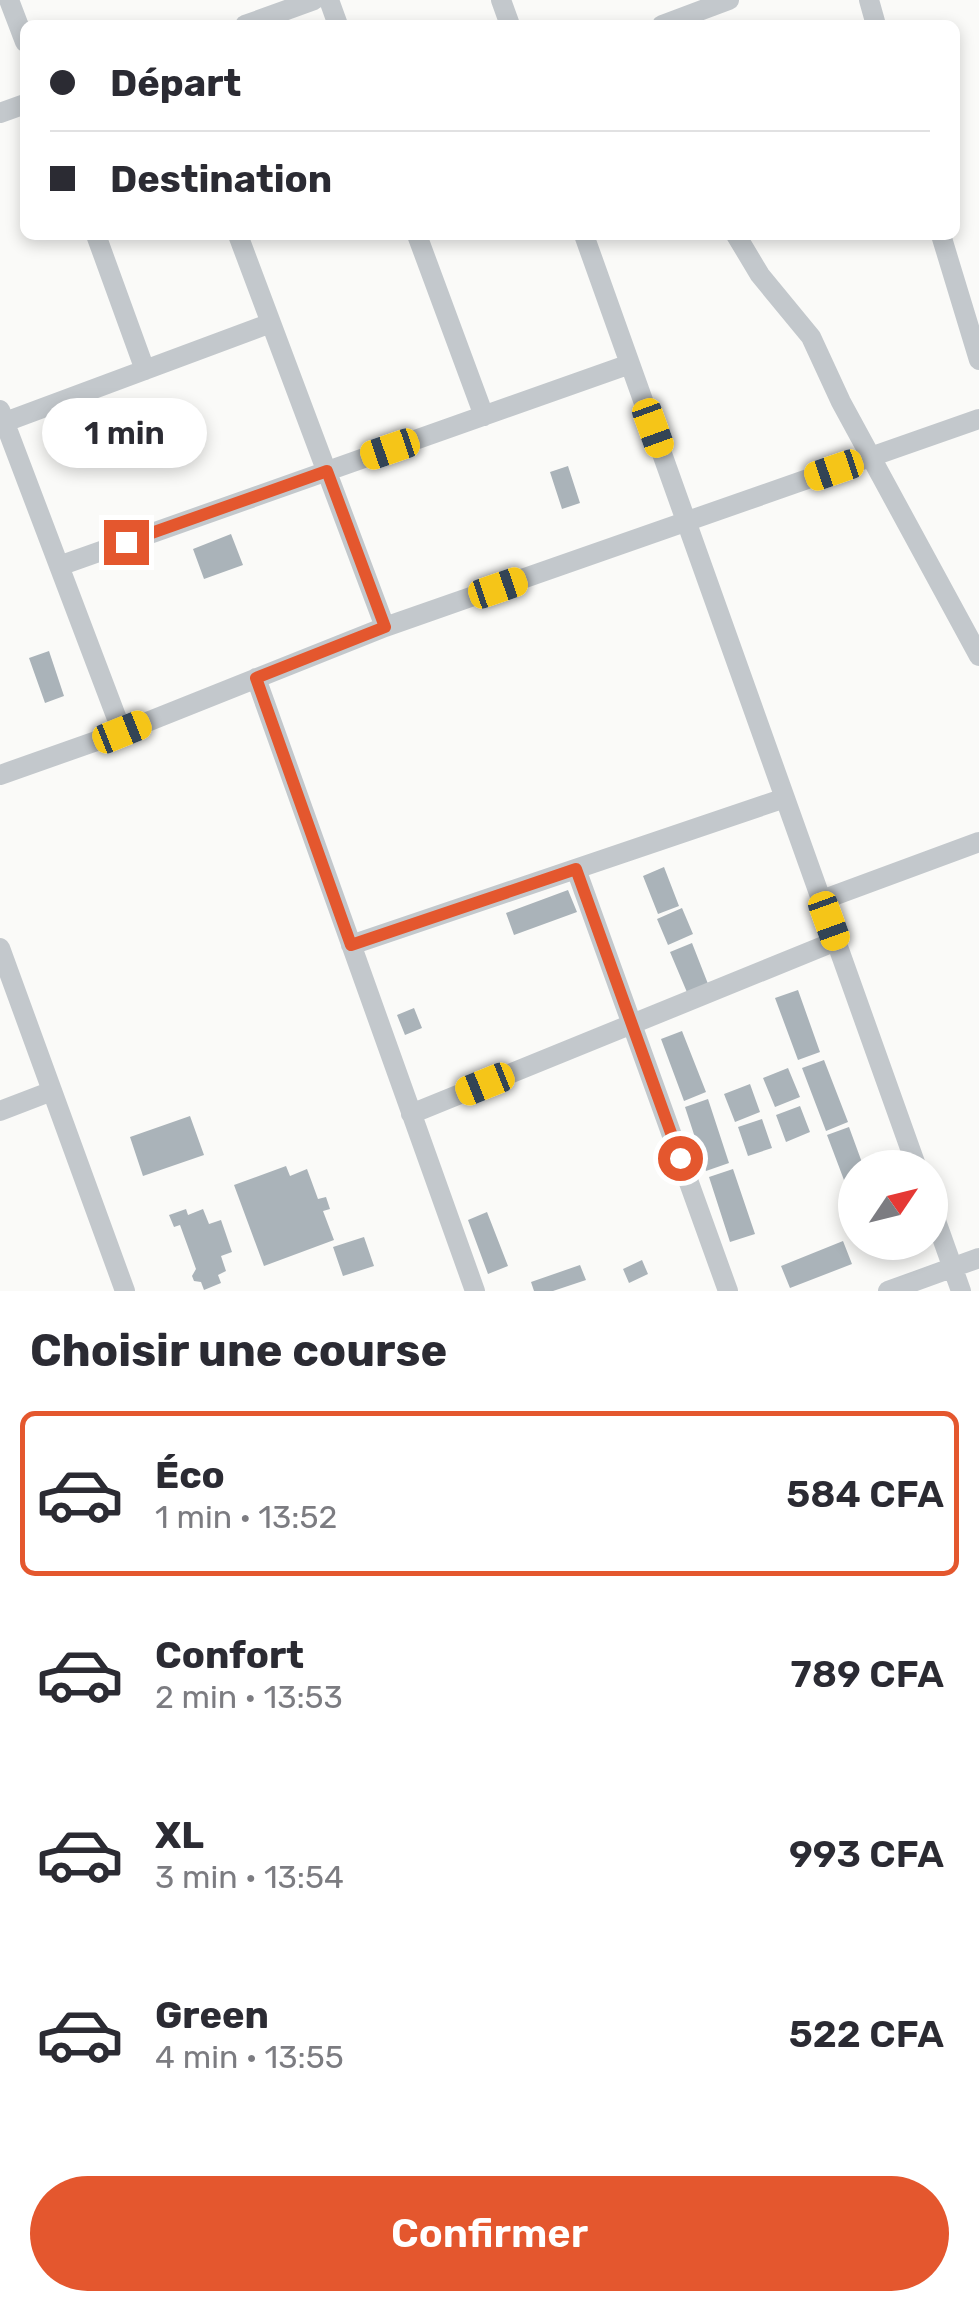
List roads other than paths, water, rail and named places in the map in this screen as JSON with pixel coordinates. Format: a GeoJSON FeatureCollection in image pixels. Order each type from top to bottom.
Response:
{"type":"FeatureCollection","features":[{"type":"Feature","properties":{"kind":"street"},"geometry":{"type":"LineString","coordinates":[[10,0],[20,28]]}},
{"type":"Feature","properties":{"kind":"street"},"geometry":{"type":"LineString","coordinates":[[258,20],[314,0]]}},
{"type":"Feature","properties":{"kind":"street"},"geometry":{"type":"LineString","coordinates":[[675,20],[729,0]]}},
{"type":"Feature","properties":{"kind":"street"},"geometry":{"type":"LineString","coordinates":[[98,240],[146,370]]}},
{"type":"Feature","properties":{"kind":"street"},"geometry":{"type":"LineString","coordinates":[[240,240],[385,627]]}},
{"type":"Feature","properties":{"kind":"street"},"geometry":{"type":"LineString","coordinates":[[419,240],[484,416]]}},
{"type":"Feature","properties":{"kind":"street"},"geometry":{"type":"LineString","coordinates":[[586,240],[911,1150]]}},
{"type":"Feature","properties":{"kind":"street"},"geometry":{"type":"LineString","coordinates":[[739,240],[760,275],[810,338],[979,656]]}},
{"type":"Feature","properties":{"kind":"street"},"geometry":{"type":"LineString","coordinates":[[943,240],[979,360]]}},
{"type":"Feature","properties":{"kind":"street"},"geometry":{"type":"LineString","coordinates":[[122,732],[2,418],[271,323]]}},
{"type":"Feature","properties":{"kind":"street"},"geometry":{"type":"LineString","coordinates":[[59,566],[630,364]]}},
{"type":"Feature","properties":{"kind":"street"},"geometry":{"type":"LineString","coordinates":[[0,775],[122,732],[385,627],[979,419]]}},
{"type":"Feature","properties":{"kind":"street"},"geometry":{"type":"LineString","coordinates":[[256,678],[475,1291]]}},
{"type":"Feature","properties":{"kind":"street"},"geometry":{"type":"LineString","coordinates":[[351,945],[785,798]]}},
{"type":"Feature","properties":{"kind":"street"},"geometry":{"type":"LineString","coordinates":[[822,900],[979,842]]}},
{"type":"Feature","properties":{"kind":"street"},"geometry":{"type":"LineString","coordinates":[[576,869],[728,1291]]}},
{"type":"Feature","properties":{"kind":"street"},"geometry":{"type":"LineString","coordinates":[[412,1114],[836,941]]}},
{"type":"Feature","properties":{"kind":"street"},"geometry":{"type":"LineString","coordinates":[[0,948],[124,1291]]}},
{"type":"Feature","properties":{"kind":"street"},"geometry":{"type":"LineString","coordinates":[[0,1111],[52,1091]]}},
{"type":"Feature","properties":{"kind":"street"},"geometry":{"type":"LineString","coordinates":[[948,1253],[961,1291]]}},
{"type":"Feature","properties":{"kind":"street"},"geometry":{"type":"LineString","coordinates":[[888,1291],[979,1258]]}}]}
